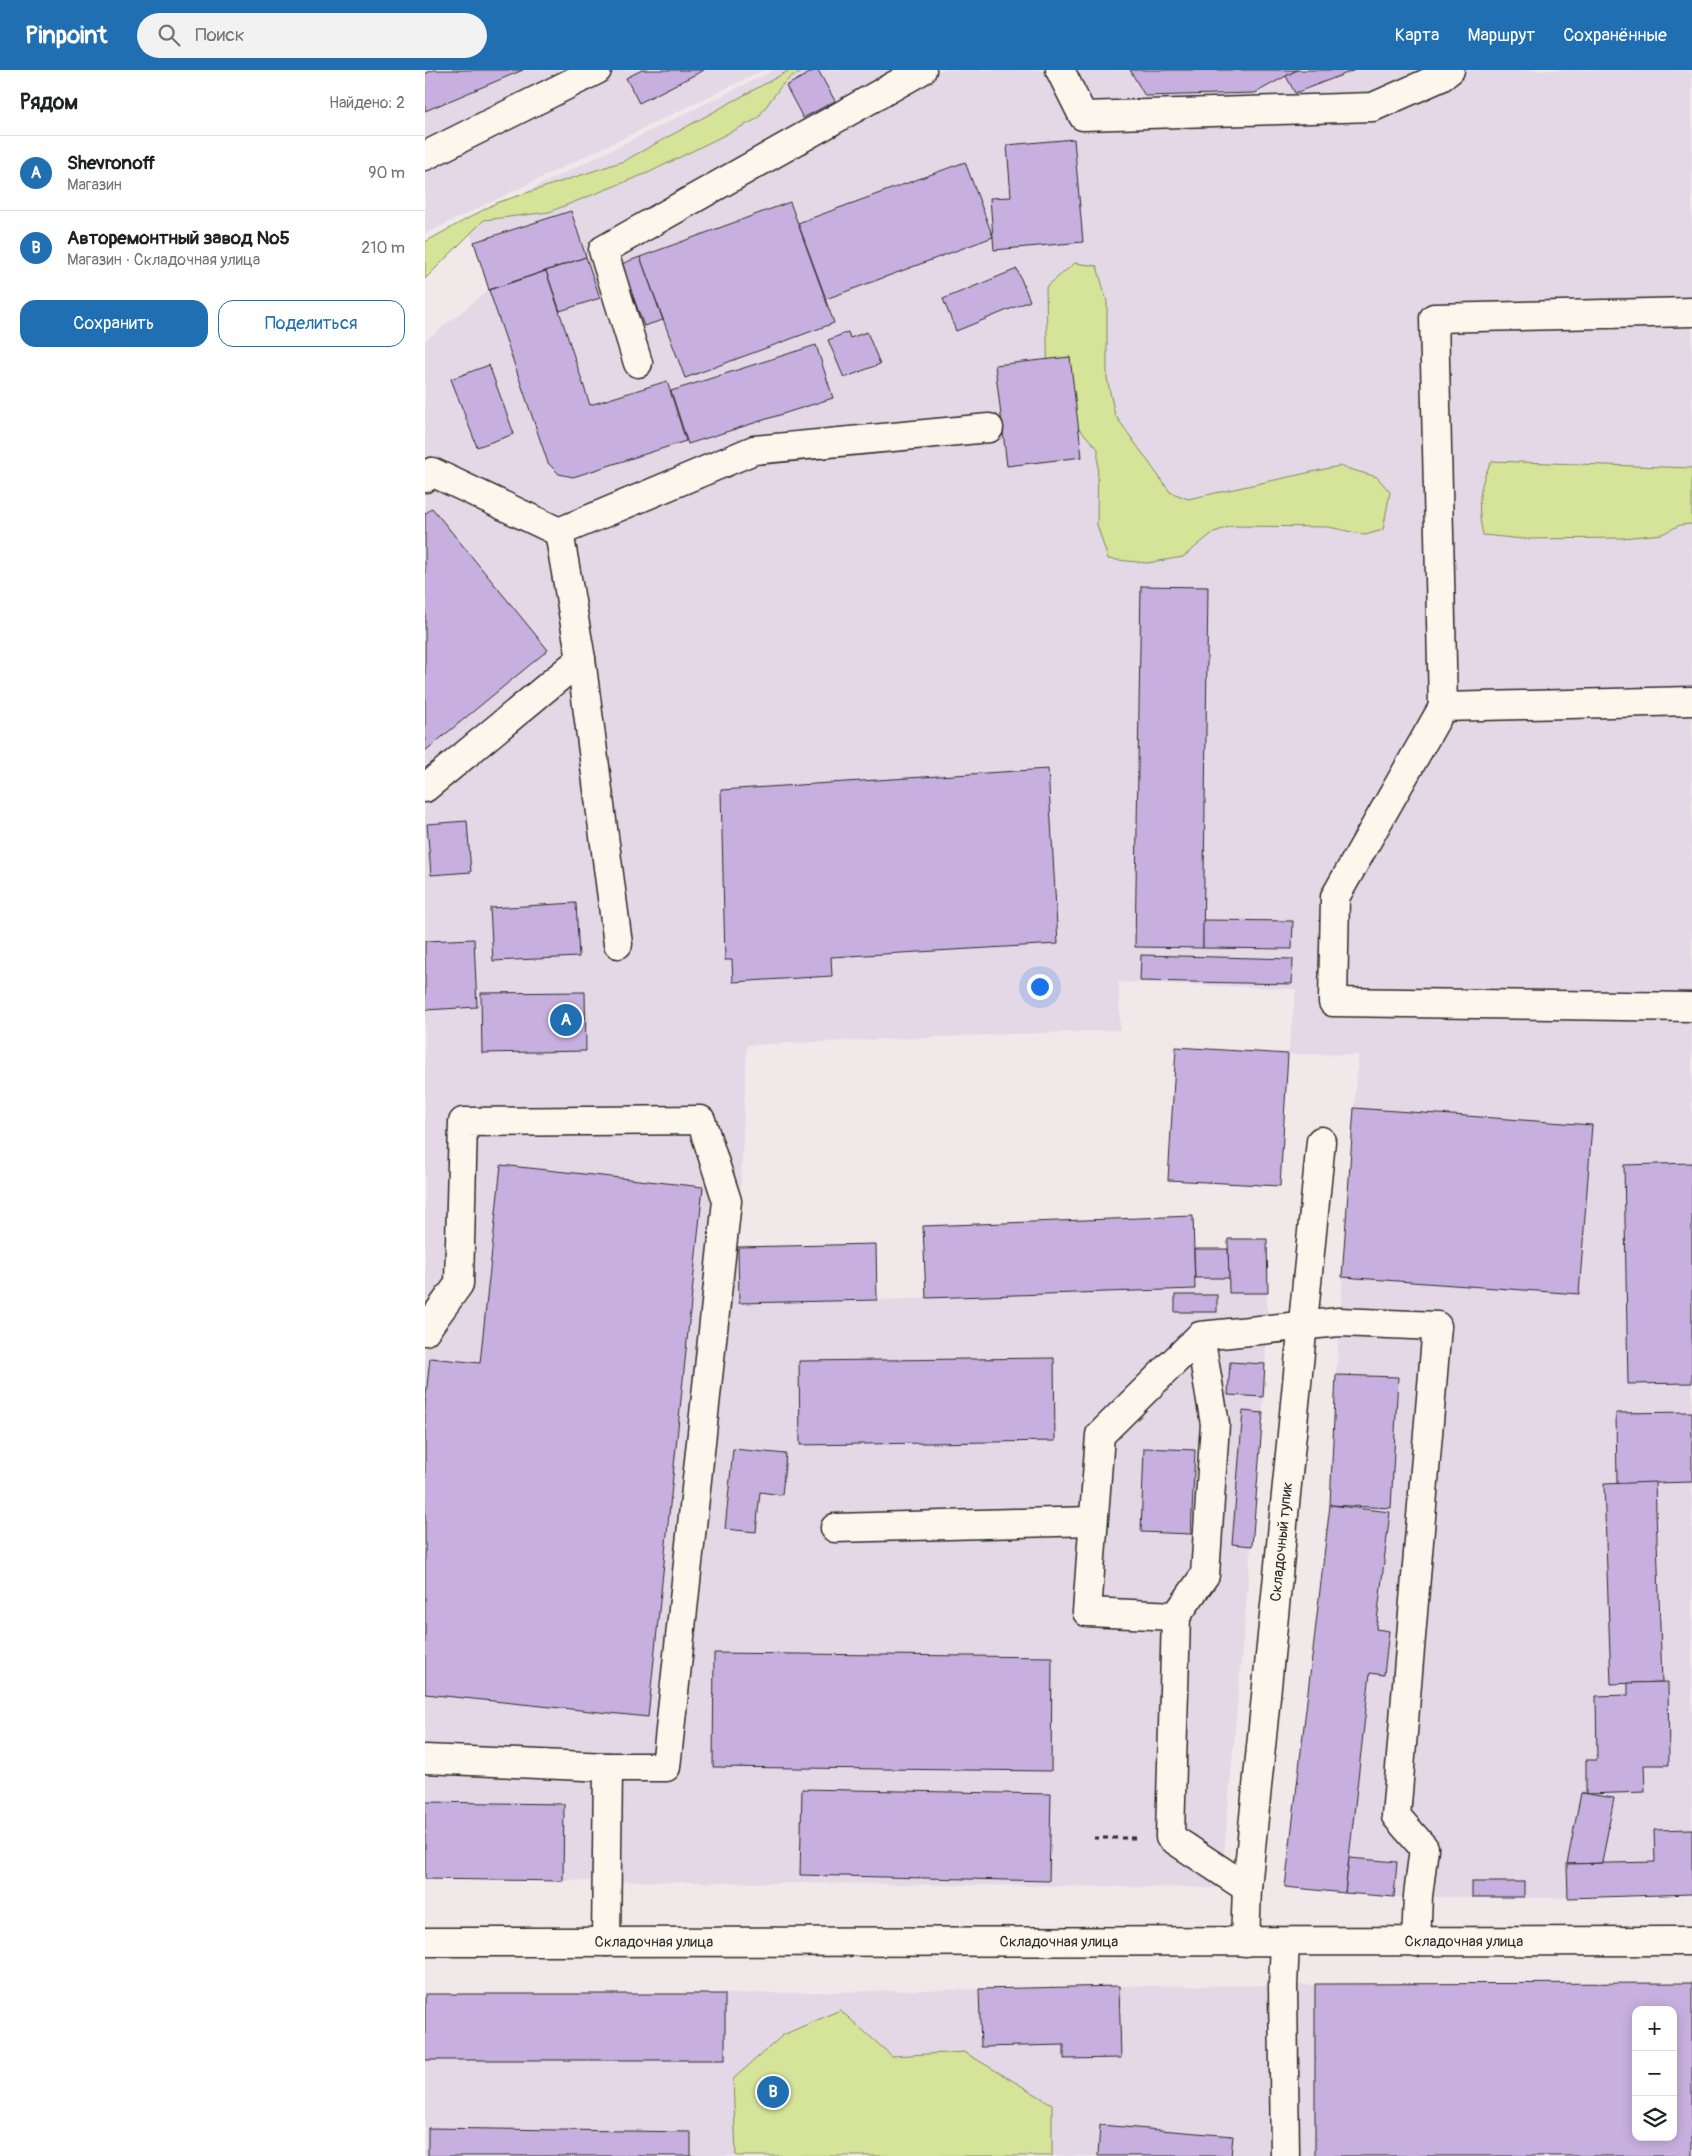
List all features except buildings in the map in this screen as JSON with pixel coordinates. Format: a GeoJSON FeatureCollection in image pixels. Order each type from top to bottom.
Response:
{"type":"FeatureCollection","features":[{"type":"Feature","properties":{"kind":"street"},"geometry":{"type":"LineString","coordinates":[[425,156],[597,70]]}},
{"type":"Feature","properties":{"kind":"street"},"geometry":{"type":"LineString","coordinates":[[638,363],[603,250],[922,70]]}},
{"type":"Feature","properties":{"kind":"street"},"geometry":{"type":"LineString","coordinates":[[1060,70],[1083,116],[1373,107],[1441,77],[1450,70]]}},
{"type":"Feature","properties":{"kind":"street"},"geometry":{"type":"LineString","coordinates":[[1692,312],[1434,318],[1443,707],[1335,897],[1333,1002],[1692,1007]]}},
{"type":"Feature","properties":{"kind":"street"},"geometry":{"type":"LineString","coordinates":[[425,478],[432,472],[559,532],[754,450],[989,428]]}},
{"type":"Feature","properties":{"kind":"street"},"geometry":{"type":"LineString","coordinates":[[559,532],[581,659],[618,944]]}},
{"type":"Feature","properties":{"kind":"street"},"geometry":{"type":"LineString","coordinates":[[425,788],[581,659]]}},
{"type":"Feature","properties":{"kind":"street"},"geometry":{"type":"LineString","coordinates":[[1443,707],[1692,701]]}},
{"type":"Feature","properties":{"kind":"street"},"geometry":{"type":"LineString","coordinates":[[425,1331],[459,1284],[463,1122],[701,1120],[727,1201],[666,1767],[608,1767],[425,1759]]}},
{"type":"Feature","properties":{"kind":"street","name":"Складочный тупик"},"geometry":{"type":"LineString","coordinates":[[1245,1942],[1247,1888],[1305,1324],[1321,1141]]}},
{"type":"Feature","properties":{"kind":"street"},"geometry":{"type":"LineString","coordinates":[[1176,1616],[1087,1612],[1100,1435],[1200,1336],[1339,1322],[1437,1326],[1397,1816],[1424,1848],[1418,1896],[1416,1942]]}},
{"type":"Feature","properties":{"kind":"street"},"geometry":{"type":"LineString","coordinates":[[1200,1336],[1215,1424],[1205,1575],[1176,1616],[1170,1837],[1247,1888]]}},
{"type":"Feature","properties":{"kind":"street"},"geometry":{"type":"LineString","coordinates":[[835,1528],[1093,1521]]}},
{"type":"Feature","properties":{"kind":"street"},"geometry":{"type":"LineString","coordinates":[[606,1942],[608,1767]]}},
{"type":"Feature","properties":{"kind":"street","name":"Складочная улица"},"geometry":{"type":"LineString","coordinates":[[425,1942],[1285,1943],[1692,1941]]}},
{"type":"Feature","properties":{"kind":"street"},"geometry":{"type":"LineString","coordinates":[[1285,1943],[1283,1985],[1285,2156]]}},
{"type":"Feature","properties":{"kind":"path"},"geometry":{"type":"LineString","coordinates":[[1095,1838],[1125,1838]]}},
{"type":"Feature","properties":{"kind":"shaded area"},"geometry":{"type":"Polygon","coordinates":[[[425,70],[764,70],[425,234],[425,70]]]}},
{"type":"Feature","properties":{"kind":"shaded area"},"geometry":{"type":"Polygon","coordinates":[[[774,70],[1692,70],[1692,1894],[1568,1898],[1394,1897],[1285,1887],[1330,1505],[1336,1375],[1358,1055],[1288,1054],[1296,989],[1119,982],[1120,1030],[747,1045],[738,1247],[877,1300],[926,1298],[923,1226],[1193,1216],[1194,1249],[1228,1249],[1228,1239],[1267,1239],[1267,1328],[1263,1413],[1221,1888],[425,1879],[425,341],[489,290],[466,221],[774,70]]]}},
{"type":"Feature","properties":{"kind":"shaded area"},"geometry":{"type":"Polygon","coordinates":[[[1692,1983],[1692,2156],[425,2156],[425,1994],[725,1994],[1119,1986],[1692,1983]]]}},
{"type":"Feature","properties":{"kind":"green space"},"geometry":{"type":"Polygon","coordinates":[[[790,70],[809,70],[792,76],[781,86],[757,119],[650,172],[549,212],[484,220],[425,279],[425,242],[496,203],[624,161],[790,70]]]}},
{"type":"Feature","properties":{"kind":"green space"},"geometry":{"type":"Polygon","coordinates":[[[1075,263],[1097,266],[1107,302],[1107,378],[1115,415],[1170,492],[1188,499],[1339,466],[1377,477],[1390,492],[1383,530],[1365,535],[1329,527],[1232,526],[1214,532],[1183,557],[1147,563],[1108,559],[1097,525],[1098,449],[1048,395],[1046,287],[1075,263]]]}},
{"type":"Feature","properties":{"kind":"green space"},"geometry":{"type":"Polygon","coordinates":[[[1492,461],[1692,468],[1692,524],[1680,525],[1662,534],[1623,538],[1523,539],[1483,535],[1480,516],[1481,488],[1492,461]]]}},
{"type":"Feature","properties":{"kind":"green space"},"geometry":{"type":"Polygon","coordinates":[[[840,2010],[892,2056],[964,2052],[1052,2104],[1052,2156],[736,2156],[733,2079],[783,2035],[840,2010]]]}},
{"type":"Feature","properties":{"kind":"place","name":"Shevronoff"},"geometry":{"type":"Point","coordinates":[566,1020]}},
{"type":"Feature","properties":{"kind":"place","name":"Авторемонтный завод №5"},"geometry":{"type":"Point","coordinates":[773,2092]}}]}
